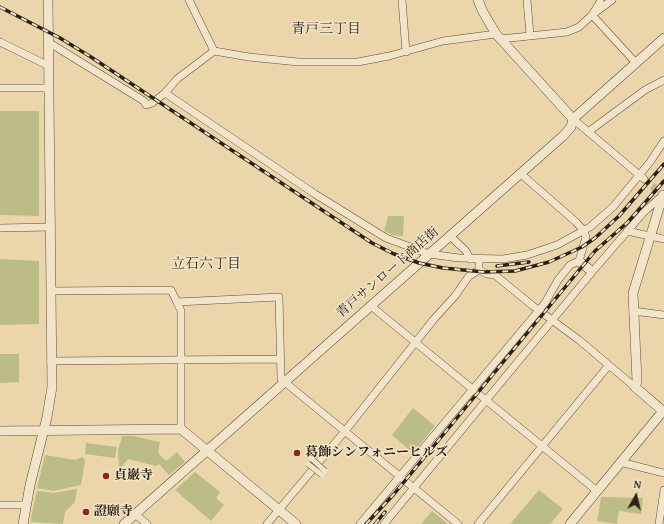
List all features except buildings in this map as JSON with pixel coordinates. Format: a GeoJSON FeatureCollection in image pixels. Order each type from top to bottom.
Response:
{"type":"FeatureCollection","features":[{"type":"Feature","properties":{"kind":"street"},"geometry":{"type":"LineString","coordinates":[[23,524],[51,397],[48,0]]}},
{"type":"Feature","properties":{"kind":"street"},"geometry":{"type":"LineString","coordinates":[[189,0],[214,51]]}},
{"type":"Feature","properties":{"kind":"street"},"geometry":{"type":"LineString","coordinates":[[402,0],[406,52]]}},
{"type":"Feature","properties":{"kind":"street"},"geometry":{"type":"LineString","coordinates":[[478,0],[483,12],[499,36],[573,119],[642,177]]}},
{"type":"Feature","properties":{"kind":"street"},"geometry":{"type":"LineString","coordinates":[[527,0],[530,35]]}},
{"type":"Feature","properties":{"kind":"street"},"geometry":{"type":"LineString","coordinates":[[48,42],[144,101],[146,105],[152,103],[165,93],[178,79],[214,51],[249,57],[298,62],[371,60],[443,41],[567,32],[579,26],[592,15],[600,3],[612,0]]}},
{"type":"Feature","properties":{"kind":"street"},"geometry":{"type":"LineString","coordinates":[[592,15],[636,63]]}},
{"type":"Feature","properties":{"kind":"street","name":"青戸サンロード商店街"},"geometry":{"type":"LineString","coordinates":[[124,524],[521,174],[563,136],[571,127],[573,119],[664,39]]}},
{"type":"Feature","properties":{"kind":"street"},"geometry":{"type":"LineString","coordinates":[[0,42],[49,66]]}},
{"type":"Feature","properties":{"kind":"street"},"geometry":{"type":"LineString","coordinates":[[588,132],[645,90],[664,80]]}},
{"type":"Feature","properties":{"kind":"street"},"geometry":{"type":"LineString","coordinates":[[0,88],[49,88]]}},
{"type":"Feature","properties":{"kind":"street"},"geometry":{"type":"LineString","coordinates":[[165,93],[365,226],[386,238],[429,254],[480,260],[527,256],[549,248],[590,227],[613,207],[642,177],[664,142]]}},
{"type":"Feature","properties":{"kind":"street"},"geometry":{"type":"LineString","coordinates":[[360,524],[539,310],[558,280],[570,266],[579,261],[586,237],[583,230],[576,222],[521,174]]}},
{"type":"Feature","properties":{"kind":"street"},"geometry":{"type":"LineString","coordinates":[[384,524],[553,320],[590,270],[663,194]]}},
{"type":"Feature","properties":{"kind":"street"},"geometry":{"type":"LineString","coordinates":[[635,387],[633,290],[651,238],[663,194]]}},
{"type":"Feature","properties":{"kind":"street"},"geometry":{"type":"LineString","coordinates":[[0,228],[50,227]]}},
{"type":"Feature","properties":{"kind":"street"},"geometry":{"type":"LineString","coordinates":[[627,231],[651,238],[664,239]]}},
{"type":"Feature","properties":{"kind":"street"},"geometry":{"type":"LineString","coordinates":[[450,236],[466,251],[470,259]]}},
{"type":"Feature","properties":{"kind":"street"},"geometry":{"type":"LineString","coordinates":[[479,270],[480,260]]}},
{"type":"Feature","properties":{"kind":"street"},"geometry":{"type":"LineString","coordinates":[[579,261],[590,270]]}},
{"type":"Feature","properties":{"kind":"street"},"geometry":{"type":"LineString","coordinates":[[479,270],[486,274],[495,275],[553,320],[663,411],[570,524]]}},
{"type":"Feature","properties":{"kind":"street"},"geometry":{"type":"LineString","coordinates":[[267,524],[345,431],[415,342],[455,296],[469,276],[479,270]]}},
{"type":"Feature","properties":{"kind":"street"},"geometry":{"type":"LineString","coordinates":[[51,291],[171,290],[181,311],[181,429]]}},
{"type":"Feature","properties":{"kind":"street"},"geometry":{"type":"LineString","coordinates":[[177,302],[279,297],[280,377],[458,524]]}},
{"type":"Feature","properties":{"kind":"street"},"geometry":{"type":"LineString","coordinates":[[371,306],[597,491]]}},
{"type":"Feature","properties":{"kind":"street"},"geometry":{"type":"LineString","coordinates":[[634,311],[664,316]]}},
{"type":"Feature","properties":{"kind":"street"},"geometry":{"type":"LineString","coordinates":[[51,361],[280,359]]}},
{"type":"Feature","properties":{"kind":"street"},"geometry":{"type":"LineString","coordinates":[[478,524],[609,366]]}},
{"type":"Feature","properties":{"kind":"street"},"geometry":{"type":"LineString","coordinates":[[0,431],[181,429],[296,524]]}},
{"type":"Feature","properties":{"kind":"street"},"geometry":{"type":"LineString","coordinates":[[311,461],[324,472]]}},
{"type":"Feature","properties":{"kind":"street"},"geometry":{"type":"LineString","coordinates":[[620,462],[664,473]]}},
{"type":"Feature","properties":{"kind":"street"},"geometry":{"type":"LineString","coordinates":[[659,524],[664,490]]}},
{"type":"Feature","properties":{"kind":"street"},"geometry":{"type":"LineString","coordinates":[[0,505],[26,505]]}},
{"type":"Feature","properties":{"kind":"street"},"geometry":{"type":"LineString","coordinates":[[135,514],[147,524]]}},
{"type":"Feature","properties":{"kind":"green space"},"geometry":{"type":"Polygon","coordinates":[[[0,111],[39,111],[39,216],[0,215],[0,111]]]}},
{"type":"Feature","properties":{"kind":"green space"},"geometry":{"type":"Polygon","coordinates":[[[388,216],[404,216],[403,236],[392,235],[384,231],[388,216]]]}},
{"type":"Feature","properties":{"kind":"green space"},"geometry":{"type":"Polygon","coordinates":[[[0,259],[39,261],[39,324],[0,325],[0,259]]]}},
{"type":"Feature","properties":{"kind":"green space"},"geometry":{"type":"Polygon","coordinates":[[[0,354],[19,354],[19,382],[0,383],[0,354]]]}},
{"type":"Feature","properties":{"kind":"green space"},"geometry":{"type":"Polygon","coordinates":[[[413,408],[435,426],[413,453],[392,435],[413,408]]]}},
{"type":"Feature","properties":{"kind":"green space"},"geometry":{"type":"Polygon","coordinates":[[[122,436],[133,436],[160,442],[158,453],[166,461],[177,452],[185,462],[169,475],[159,464],[156,466],[128,459],[119,470],[118,451],[122,436]]]}},
{"type":"Feature","properties":{"kind":"green space"},"geometry":{"type":"Polygon","coordinates":[[[86,443],[117,447],[115,458],[85,454],[86,443]]]}},
{"type":"Feature","properties":{"kind":"green space"},"geometry":{"type":"Polygon","coordinates":[[[45,455],[75,460],[83,457],[85,461],[81,485],[53,491],[37,488],[45,455]]]}},
{"type":"Feature","properties":{"kind":"green space"},"geometry":{"type":"Polygon","coordinates":[[[195,472],[220,492],[216,498],[224,505],[211,521],[175,490],[195,472]]]}},
{"type":"Feature","properties":{"kind":"green space"},"geometry":{"type":"Polygon","coordinates":[[[77,489],[75,502],[65,512],[63,524],[31,522],[37,491],[54,493],[77,489]]]}},
{"type":"Feature","properties":{"kind":"green space"},"geometry":{"type":"Polygon","coordinates":[[[539,490],[563,509],[550,524],[510,524],[539,490]]]}},
{"type":"Feature","properties":{"kind":"green space"},"geometry":{"type":"Polygon","coordinates":[[[601,497],[643,498],[641,514],[619,511],[617,524],[597,521],[601,497]]]}},
{"type":"Feature","properties":{"kind":"green space"},"geometry":{"type":"Polygon","coordinates":[[[432,511],[448,524],[421,524],[432,511]]]}},
{"type":"Feature","properties":{"kind":"tunnel"},"geometry":{"type":"LineString","coordinates":[[644,179],[661,193]]}},
{"type":"Feature","properties":{"kind":"railway"},"geometry":{"type":"LineString","coordinates":[[0,7],[60,38],[91,57],[372,243],[394,254],[419,263],[443,268],[484,272],[515,271],[549,262],[582,247],[595,238],[619,216],[664,164]]}},
{"type":"Feature","properties":{"kind":"railway"},"geometry":{"type":"LineString","coordinates":[[366,524],[394,494],[595,251],[628,222],[664,181]]}},
{"type":"Feature","properties":{"kind":"railway"},"geometry":{"type":"LineString","coordinates":[[497,266],[529,262]]}},
{"type":"Feature","properties":{"kind":"railway"},"geometry":{"type":"LineString","coordinates":[[375,524],[385,512]]}},
{"type":"Feature","properties":{"kind":"place","name":"葛飾シンフォニーヒルズ"},"geometry":{"type":"Point","coordinates":[297,453]}},
{"type":"Feature","properties":{"kind":"place","name":"貞巖寺"},"geometry":{"type":"Point","coordinates":[106,476]}},
{"type":"Feature","properties":{"kind":"place","name":"證願寺"},"geometry":{"type":"Point","coordinates":[86,512]}},
{"type":"Feature","properties":{"kind":"district","name":"青戸三丁目"},"geometry":{"type":"Point","coordinates":[326,29]}},
{"type":"Feature","properties":{"kind":"district","name":"立石六丁目"},"geometry":{"type":"Point","coordinates":[206,264]}}]}
